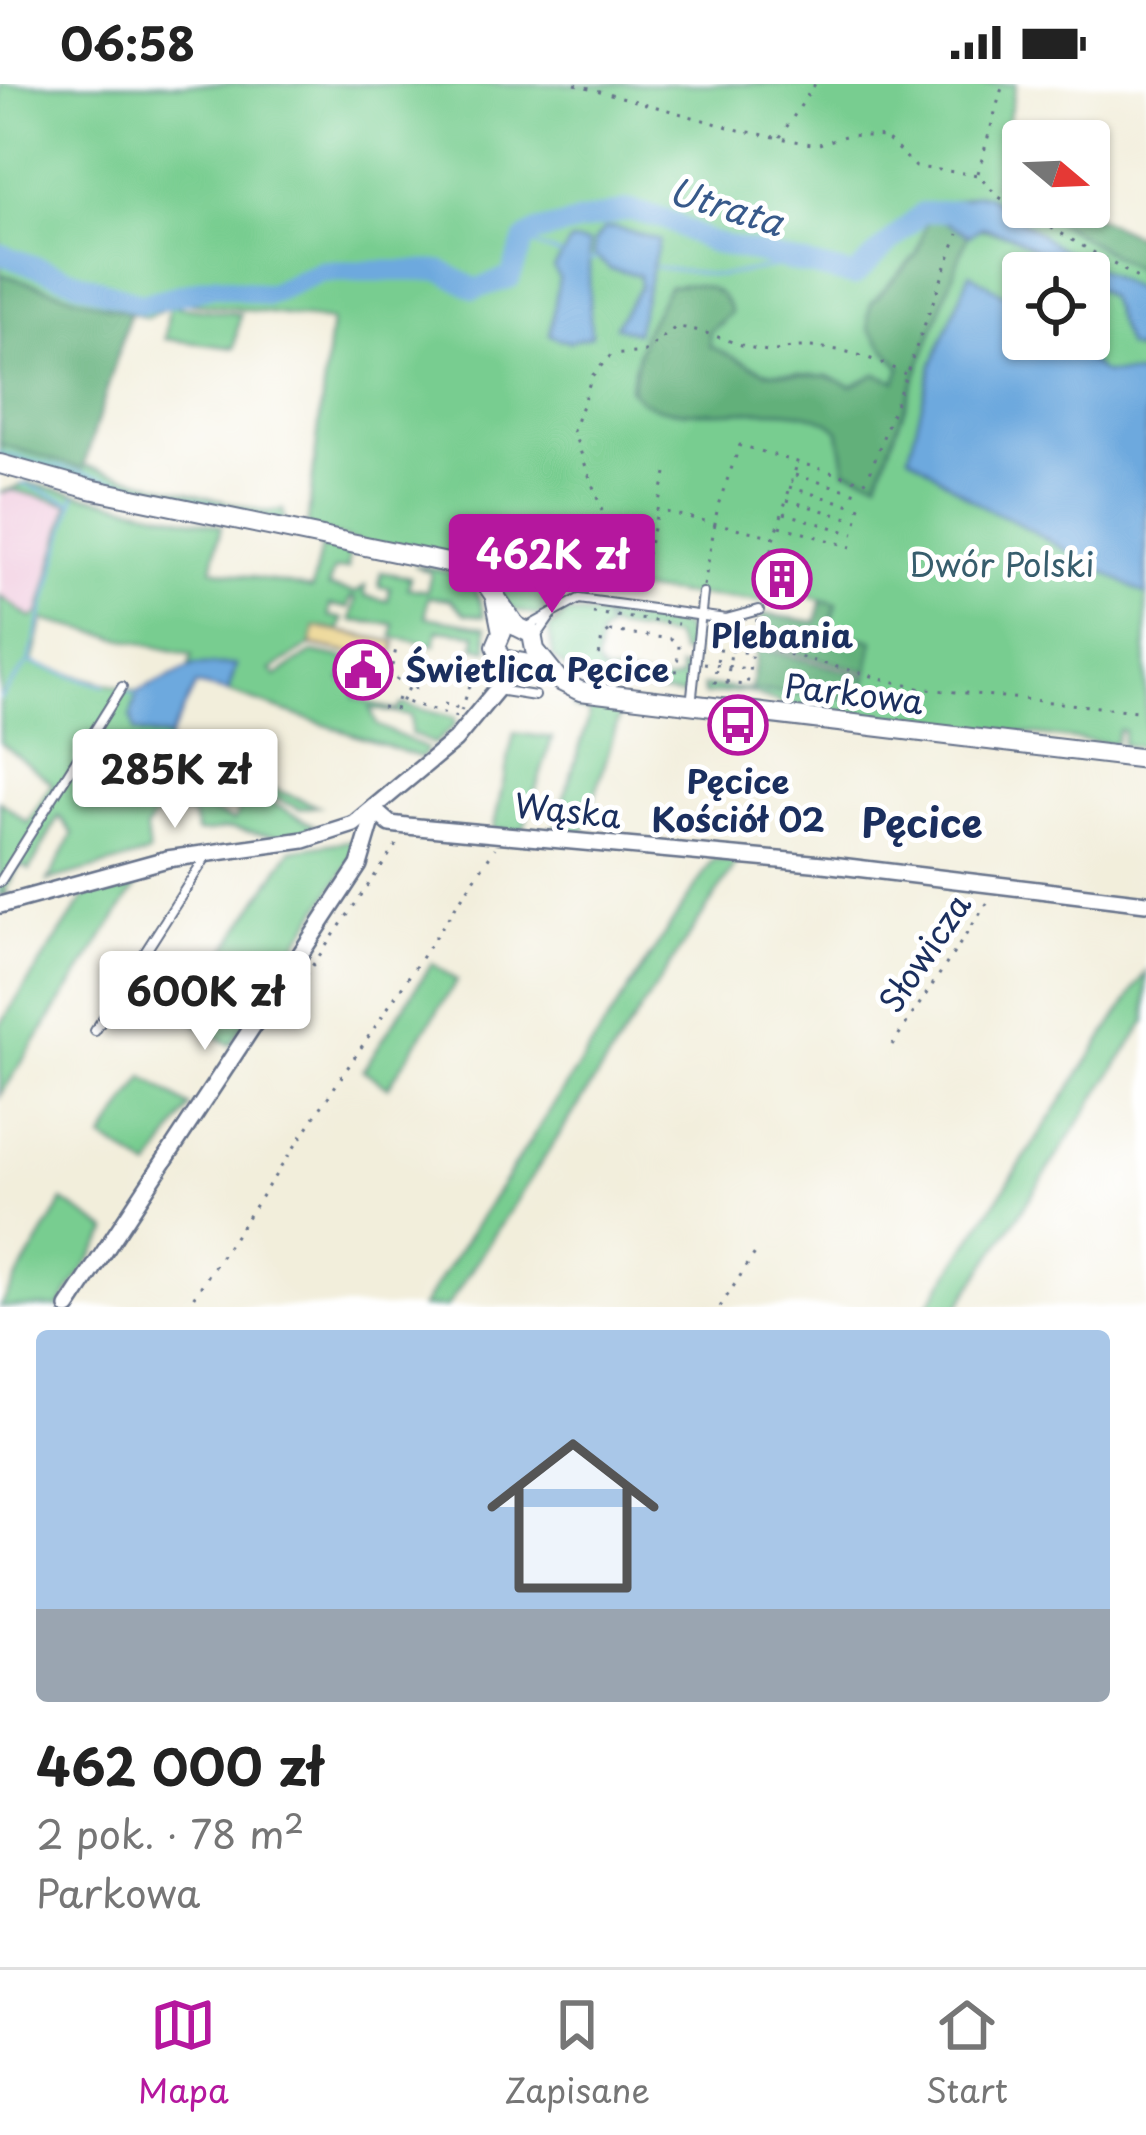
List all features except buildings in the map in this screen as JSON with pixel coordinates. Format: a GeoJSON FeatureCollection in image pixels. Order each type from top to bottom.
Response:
{"type":"FeatureCollection","features":[{"type":"Feature","properties":{"kind":"street","name":"Parkowa"},"geometry":{"type":"LineString","coordinates":[[2,469],[462,566],[480,576],[519,645],[559,680],[585,692],[1146,758]]}},
{"type":"Feature","properties":{"kind":"street"},"geometry":{"type":"LineString","coordinates":[[0,905],[209,850],[327,835],[375,811],[455,740],[519,645]]}},
{"type":"Feature","properties":{"kind":"street"},"geometry":{"type":"LineString","coordinates":[[68,1307],[358,865],[375,811]]}},
{"type":"Feature","properties":{"kind":"street","name":"Wąska"},"geometry":{"type":"LineString","coordinates":[[375,811],[390,824],[1146,903]]}},
{"type":"Feature","properties":{"kind":"lane"},"geometry":{"type":"LineString","coordinates":[[691,705],[703,593]]}},
{"type":"Feature","properties":{"kind":"lane"},"geometry":{"type":"LineString","coordinates":[[519,645],[552,614],[579,598],[730,619],[759,610]]}},
{"type":"Feature","properties":{"kind":"lane"},"geometry":{"type":"LineString","coordinates":[[492,685],[535,696]]}},
{"type":"Feature","properties":{"kind":"lane"},"geometry":{"type":"LineString","coordinates":[[0,883],[122,687]]}},
{"type":"Feature","properties":{"kind":"lane"},"geometry":{"type":"LineString","coordinates":[[95,1031],[209,850]]}},
{"type":"Feature","properties":{"kind":"path"},"geometry":{"type":"LineString","coordinates":[[575,84],[816,145],[848,135],[885,137],[916,167],[978,175],[997,196],[1146,283]]}},
{"type":"Feature","properties":{"kind":"path"},"geometry":{"type":"LineString","coordinates":[[779,138],[815,84]]}},
{"type":"Feature","properties":{"kind":"path"},"geometry":{"type":"LineString","coordinates":[[978,175],[1003,84]]}},
{"type":"Feature","properties":{"kind":"path"},"geometry":{"type":"LineString","coordinates":[[703,593],[715,524],[740,445],[864,482],[958,234]]}},
{"type":"Feature","properties":{"kind":"path"},"geometry":{"type":"LineString","coordinates":[[602,511],[573,431],[581,397],[611,355],[645,352],[676,327],[691,328],[723,343],[774,352],[799,346],[838,349],[907,375]]}},
{"type":"Feature","properties":{"kind":"path"},"geometry":{"type":"LineString","coordinates":[[797,463],[759,610],[757,646],[918,688],[1146,712]]}},
{"type":"Feature","properties":{"kind":"path"},"geometry":{"type":"LineString","coordinates":[[641,578],[666,473]]}},
{"type":"Feature","properties":{"kind":"path"},"geometry":{"type":"LineString","coordinates":[[794,474],[864,495]]}},
{"type":"Feature","properties":{"kind":"path"},"geometry":{"type":"LineString","coordinates":[[789,487],[861,508]]}},
{"type":"Feature","properties":{"kind":"path"},"geometry":{"type":"LineString","coordinates":[[786,500],[858,521]]}},
{"type":"Feature","properties":{"kind":"path"},"geometry":{"type":"LineString","coordinates":[[657,510],[775,537]]}},
{"type":"Feature","properties":{"kind":"path"},"geometry":{"type":"LineString","coordinates":[[782,512],[854,534]]}},
{"type":"Feature","properties":{"kind":"path"},"geometry":{"type":"LineString","coordinates":[[778,525],[851,547]]}},
{"type":"Feature","properties":{"kind":"path"},"geometry":{"type":"LineString","coordinates":[[593,613],[697,626]]}},
{"type":"Feature","properties":{"kind":"path"},"geometry":{"type":"LineString","coordinates":[[603,614],[610,631]]}},
{"type":"Feature","properties":{"kind":"path"},"geometry":{"type":"LineString","coordinates":[[610,631],[672,639],[679,646],[676,674],[667,679],[605,671],[598,663],[602,637],[610,631]]}},
{"type":"Feature","properties":{"kind":"path"},"geometry":{"type":"LineString","coordinates":[[378,685],[397,645]]}},
{"type":"Feature","properties":{"kind":"path"},"geometry":{"type":"LineString","coordinates":[[719,649],[731,650],[752,653],[747,685],[714,682],[719,649]]}},
{"type":"Feature","properties":{"kind":"path"},"geometry":{"type":"LineString","coordinates":[[728,683],[731,650]]}},
{"type":"Feature","properties":{"kind":"path"},"geometry":{"type":"LineString","coordinates":[[670,659],[677,660]]}},
{"type":"Feature","properties":{"kind":"path"},"geometry":{"type":"LineString","coordinates":[[697,662],[749,669]]}},
{"type":"Feature","properties":{"kind":"path"},"geometry":{"type":"LineString","coordinates":[[382,706],[397,710],[399,700],[412,687],[385,673]]}},
{"type":"Feature","properties":{"kind":"path"},"geometry":{"type":"LineString","coordinates":[[455,681],[456,674],[492,685]]}},
{"type":"Feature","properties":{"kind":"path"},"geometry":{"type":"LineString","coordinates":[[399,700],[460,717],[473,677]]}},
{"type":"Feature","properties":{"kind":"path"},"geometry":{"type":"LineString","coordinates":[[444,704],[456,707],[453,716]]}},
{"type":"Feature","properties":{"kind":"path"},"geometry":{"type":"LineString","coordinates":[[276,1017],[407,826]]}},
{"type":"Feature","properties":{"kind":"path"},"geometry":{"type":"LineString","coordinates":[[187,1307],[499,834]]}},
{"type":"Feature","properties":{"kind":"path","name":"Słowicza"},"geometry":{"type":"LineString","coordinates":[[892,1045],[991,898],[993,886]]}},
{"type":"Feature","properties":{"kind":"path"},"geometry":{"type":"LineString","coordinates":[[720,1307],[757,1250]]}},
{"type":"Feature","properties":{"kind":"shaded area"},"geometry":{"type":"Polygon","coordinates":[[[13,490],[69,503],[39,613],[32,619],[0,596],[0,495],[13,490]]]}},
{"type":"Feature","properties":{"kind":"green space","name":"Dwór Polski"},"geometry":{"type":"Polygon","coordinates":[[[0,84],[1016,84],[1008,120],[1002,120],[994,185],[1002,190],[1002,209],[980,194],[932,207],[917,254],[871,304],[869,329],[901,368],[896,382],[876,374],[851,387],[827,376],[766,372],[709,346],[709,332],[723,322],[643,335],[629,389],[650,402],[677,408],[768,410],[821,418],[839,431],[846,470],[914,369],[962,242],[973,228],[1011,235],[1039,252],[1002,252],[1002,360],[1110,360],[1110,301],[1133,350],[1146,350],[1146,748],[1122,745],[1124,731],[1119,730],[1115,744],[786,705],[745,691],[704,695],[703,686],[863,699],[873,641],[827,634],[836,604],[810,597],[812,576],[772,569],[764,602],[614,588],[612,598],[595,595],[584,578],[575,575],[569,589],[538,616],[511,609],[489,577],[307,528],[331,321],[184,302],[172,306],[240,314],[234,348],[165,339],[169,306],[147,318],[0,274],[0,84]]]}},
{"type":"Feature","properties":{"kind":"green space"},"geometry":{"type":"Polygon","coordinates":[[[929,213],[968,234],[878,480],[846,470],[839,431],[820,418],[793,412],[670,410],[647,403],[631,389],[643,335],[668,287],[688,284],[714,290],[731,313],[709,332],[710,346],[766,372],[827,376],[851,386],[876,374],[896,381],[901,368],[869,329],[868,315],[871,304],[917,254],[929,213]]]}},
{"type":"Feature","properties":{"kind":"green space"},"geometry":{"type":"Polygon","coordinates":[[[1110,224],[1146,240],[1146,275],[1068,228],[1110,228],[1110,224]]]}},
{"type":"Feature","properties":{"kind":"green space"},"geometry":{"type":"Polygon","coordinates":[[[1030,228],[1067,228],[1107,252],[1066,252],[1030,228]]]}},
{"type":"Feature","properties":{"kind":"green space"},"geometry":{"type":"Polygon","coordinates":[[[1110,254],[1146,275],[1146,295],[1110,276],[1110,254]]]}},
{"type":"Feature","properties":{"kind":"green space"},"geometry":{"type":"Polygon","coordinates":[[[0,274],[130,313],[83,469],[0,444],[0,274]]]}},
{"type":"Feature","properties":{"kind":"green space"},"geometry":{"type":"Polygon","coordinates":[[[0,444],[266,512],[283,510],[285,522],[91,483],[0,457],[0,444]]]}},
{"type":"Feature","properties":{"kind":"green space"},"geometry":{"type":"Polygon","coordinates":[[[28,483],[221,526],[212,569],[312,589],[321,547],[349,553],[348,569],[334,570],[328,587],[356,593],[365,586],[365,596],[388,601],[390,588],[379,587],[381,572],[410,577],[408,588],[427,591],[431,573],[414,565],[461,577],[475,590],[484,616],[465,614],[450,599],[428,597],[426,617],[486,627],[488,650],[475,647],[476,634],[438,630],[435,645],[393,637],[394,624],[351,621],[356,599],[351,597],[348,608],[330,605],[329,616],[343,619],[339,631],[315,627],[311,645],[271,670],[276,676],[313,652],[352,660],[341,680],[356,690],[355,698],[397,711],[402,704],[455,718],[455,725],[434,744],[411,734],[411,716],[370,708],[377,725],[427,749],[422,758],[228,692],[235,666],[188,670],[192,655],[43,620],[33,664],[137,692],[135,732],[169,738],[166,748],[318,806],[300,809],[217,774],[215,778],[222,781],[205,809],[234,821],[241,806],[248,809],[262,798],[315,826],[285,836],[229,829],[197,832],[193,816],[162,804],[146,829],[149,854],[48,881],[73,834],[59,816],[30,870],[20,865],[5,890],[8,894],[0,896],[0,801],[28,823],[52,783],[0,742],[0,596],[31,618],[39,614],[69,504],[13,490],[0,493],[28,483]]]}},
{"type":"Feature","properties":{"kind":"green space"},"geometry":{"type":"Polygon","coordinates":[[[822,600],[837,604],[827,634],[873,640],[868,672],[758,644],[763,614],[816,622],[822,600]]]}},
{"type":"Feature","properties":{"kind":"green space"},"geometry":{"type":"Polygon","coordinates":[[[566,613],[602,616],[608,629],[600,635],[596,663],[603,673],[667,682],[681,678],[679,668],[689,670],[686,696],[580,681],[553,657],[549,629],[566,613]]]}},
{"type":"Feature","properties":{"kind":"green space"},"geometry":{"type":"Polygon","coordinates":[[[604,616],[685,627],[688,654],[681,653],[674,637],[610,628],[604,616]]]}},
{"type":"Feature","properties":{"kind":"green space"},"geometry":{"type":"Polygon","coordinates":[[[757,648],[867,676],[863,699],[751,690],[757,648]]]}},
{"type":"Feature","properties":{"kind":"green space"},"geometry":{"type":"Polygon","coordinates":[[[574,703],[612,708],[620,714],[582,838],[552,835],[588,721],[589,712],[573,708],[574,703]]]}},
{"type":"Feature","properties":{"kind":"green space"},"geometry":{"type":"Polygon","coordinates":[[[514,733],[552,738],[523,831],[493,830],[514,733]]]}},
{"type":"Feature","properties":{"kind":"green space"},"geometry":{"type":"Polygon","coordinates":[[[354,840],[360,847],[230,1045],[183,1015],[291,850],[354,840]]]}},
{"type":"Feature","properties":{"kind":"green space"},"geometry":{"type":"Polygon","coordinates":[[[713,860],[738,861],[447,1307],[422,1307],[713,860]]]}},
{"type":"Feature","properties":{"kind":"green space"},"geometry":{"type":"Polygon","coordinates":[[[142,877],[0,1096],[0,1025],[91,887],[142,877]]]}},
{"type":"Feature","properties":{"kind":"green space"},"geometry":{"type":"Polygon","coordinates":[[[432,963],[457,981],[388,1087],[363,1070],[432,963]]]}},
{"type":"Feature","properties":{"kind":"green space"},"geometry":{"type":"Polygon","coordinates":[[[1146,972],[1146,1021],[958,1307],[927,1307],[1146,972]]]}},
{"type":"Feature","properties":{"kind":"green space"},"geometry":{"type":"Polygon","coordinates":[[[144,1077],[190,1107],[150,1169],[103,1139],[144,1077]]]}},
{"type":"Feature","properties":{"kind":"green space"},"geometry":{"type":"Polygon","coordinates":[[[63,1201],[109,1231],[59,1307],[0,1307],[63,1201]]]}},
{"type":"Feature","properties":{"kind":"sand"},"geometry":{"type":"Polygon","coordinates":[[[315,627],[396,642],[392,662],[311,645],[315,627]]]}},
{"type":"Feature","properties":{"kind":"water"},"geometry":{"type":"Polygon","coordinates":[[[974,195],[986,195],[1002,207],[1002,228],[1031,228],[1066,252],[1039,252],[1011,235],[982,227],[970,235],[929,213],[974,195]]]}},
{"type":"Feature","properties":{"kind":"water"},"geometry":{"type":"Polygon","coordinates":[[[604,229],[659,240],[636,333],[615,326],[640,287],[639,275],[610,269],[594,255],[594,242],[604,229]]]}},
{"type":"Feature","properties":{"kind":"water"},"geometry":{"type":"Polygon","coordinates":[[[571,241],[589,243],[591,336],[568,342],[550,335],[559,278],[554,268],[571,241]]]}},
{"type":"Feature","properties":{"kind":"water"},"geometry":{"type":"Polygon","coordinates":[[[970,273],[1002,294],[1002,360],[1087,360],[1103,373],[1146,375],[1146,595],[983,506],[909,455],[932,365],[970,273]]]}},
{"type":"Feature","properties":{"kind":"water"},"geometry":{"type":"Polygon","coordinates":[[[1110,276],[1146,295],[1146,350],[1127,347],[1110,302],[1110,276]]]}},
{"type":"Feature","properties":{"kind":"water"},"geometry":{"type":"Polygon","coordinates":[[[195,665],[236,665],[228,692],[196,685],[169,738],[135,732],[131,716],[137,692],[195,665]]]}},
{"type":"Feature","properties":{"kind":"waterway","name":"Utrata"},"geometry":{"type":"LineString","coordinates":[[0,254],[141,304],[216,286],[267,295],[322,271],[442,271],[475,289],[510,278],[524,241],[534,233],[628,210],[665,219],[710,242],[854,276],[922,213],[960,210]]}},
{"type":"Feature","properties":{"kind":"waterway"},"geometry":{"type":"LineString","coordinates":[[524,241],[560,255]]}},
{"type":"Feature","properties":{"kind":"waterway"},"geometry":{"type":"LineString","coordinates":[[589,260],[596,259]]}},
{"type":"Feature","properties":{"kind":"waterway"},"geometry":{"type":"LineString","coordinates":[[656,267],[720,276],[795,264]]}},
{"type":"Feature","properties":{"kind":"waterway"},"geometry":{"type":"LineString","coordinates":[[0,453],[243,512]]}},
{"type":"Feature","properties":{"kind":"waterway"},"geometry":{"type":"LineString","coordinates":[[22,484],[28,486]]}},
{"type":"Feature","properties":{"kind":"waterway"},"geometry":{"type":"LineString","coordinates":[[32,487],[73,503]]}},
{"type":"Feature","properties":{"kind":"waterway"},"geometry":{"type":"LineString","coordinates":[[0,699],[29,662],[75,496]]}},
{"type":"Feature","properties":{"kind":"waterway"},"geometry":{"type":"LineString","coordinates":[[31,663],[105,686]]}},
{"type":"Feature","properties":{"kind":"waterway"},"geometry":{"type":"LineString","coordinates":[[128,692],[136,694]]}},
{"type":"Feature","properties":{"kind":"place","name":"Plebania"},"geometry":{"type":"Point","coordinates":[782,579]}},
{"type":"Feature","properties":{"kind":"place","name":"Świetlica Pęcice"},"geometry":{"type":"Point","coordinates":[363,670]}},
{"type":"Feature","properties":{"kind":"place","name":"Pęcice Kościół 02"},"geometry":{"type":"Point","coordinates":[738,725]}},
{"type":"Feature","properties":{"kind":"district","name":"Pęcice"},"geometry":{"type":"Point","coordinates":[922,824]}}]}
